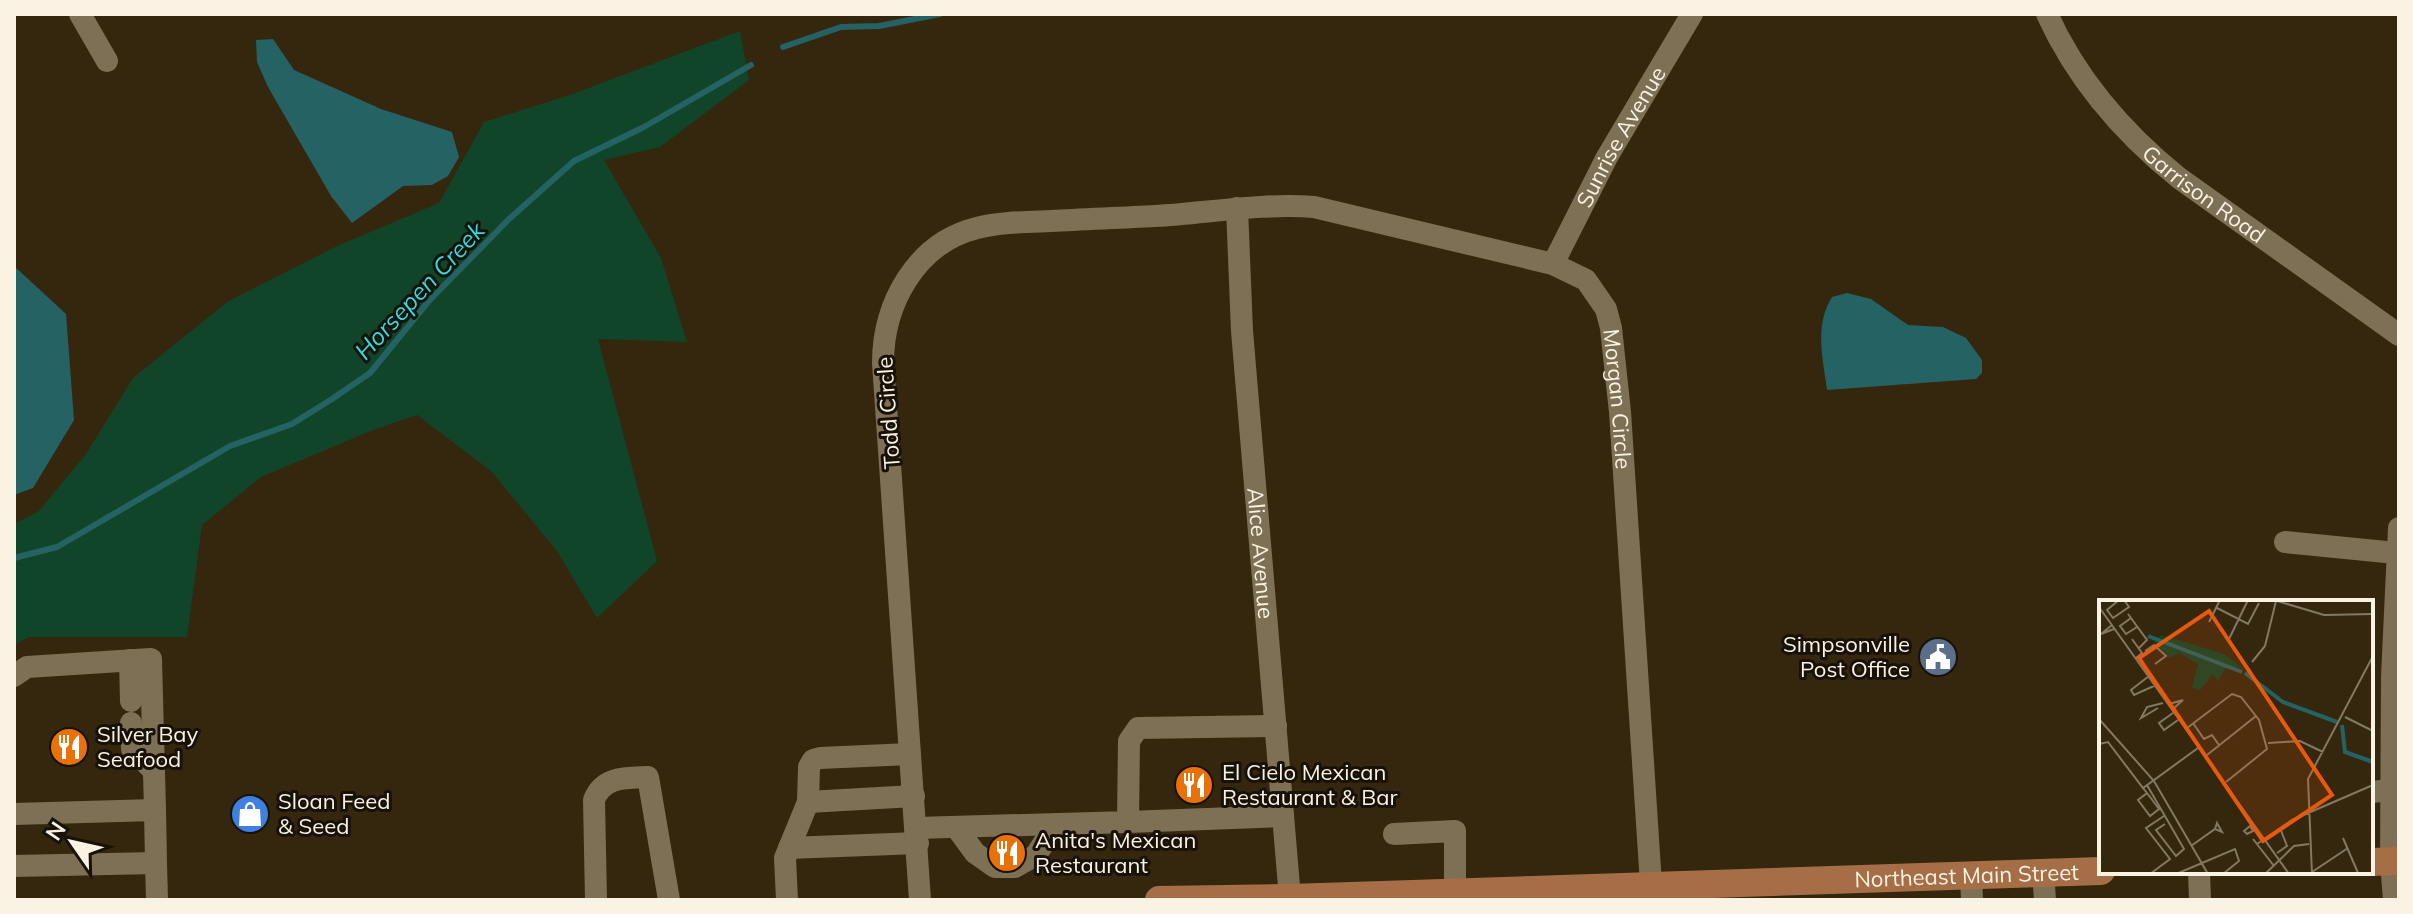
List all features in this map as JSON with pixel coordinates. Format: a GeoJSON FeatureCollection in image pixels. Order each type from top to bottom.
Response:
{"type":"FeatureCollection","features":[{"type":"Feature","properties":{"kind":"main road","name":"Northeast Main Street"},"geometry":{"type":"LineString","coordinates":[[1159,900],[1418,896],[1455,891],[1651,884],[1971,887],[2043,872],[2099,871]]}},
{"type":"Feature","properties":{"kind":"street"},"geometry":{"type":"LineString","coordinates":[[80,14],[107,61]]}},
{"type":"Feature","properties":{"kind":"street","name":"Sunrise Avenue"},"geometry":{"type":"LineString","coordinates":[[1553,264],[1607,157],[1692,14]]}},
{"type":"Feature","properties":{"kind":"street","name":"Garrison Road"},"geometry":{"type":"LineString","coordinates":[[2047,14],[2087,84],[2119,125],[2149,154],[2399,335]]}},
{"type":"Feature","properties":{"kind":"street","name":"Morgan Circle"},"geometry":{"type":"LineString","coordinates":[[1237,208],[1314,207],[1553,264],[1586,280],[1606,309],[1620,412],[1651,884]]}},
{"type":"Feature","properties":{"kind":"street","name":"Alice Avenue"},"geometry":{"type":"LineString","coordinates":[[1237,208],[1242,331],[1290,898]]}},
{"type":"Feature","properties":{"kind":"street","name":"Todd Circle"},"geometry":{"type":"LineString","coordinates":[[920,900],[883,347],[889,316],[908,277],[940,245],[978,228],[1237,208]]}},
{"type":"Feature","properties":{"kind":"street"},"geometry":{"type":"LineString","coordinates":[[2394,900],[2387,862],[2382,791],[2396,746],[2389,684],[2395,653],[2399,528]]}},
{"type":"Feature","properties":{"kind":"street"},"geometry":{"type":"LineString","coordinates":[[2285,542],[2396,553]]}},
{"type":"Feature","properties":{"kind":"street"},"geometry":{"type":"LineString","coordinates":[[14,676],[27,667],[151,659],[157,900]]}},
{"type":"Feature","properties":{"kind":"street"},"geometry":{"type":"LineString","coordinates":[[130,660],[132,749],[153,770]]}},
{"type":"Feature","properties":{"kind":"street"},"geometry":{"type":"LineString","coordinates":[[1128,822],[1129,741],[1138,728],[1276,726]]}},
{"type":"Feature","properties":{"kind":"street"},"geometry":{"type":"LineString","coordinates":[[787,900],[785,858],[808,802],[809,767],[813,760],[910,754]]}},
{"type":"Feature","properties":{"kind":"street"},"geometry":{"type":"LineString","coordinates":[[596,900],[594,800],[597,791],[618,778],[648,777],[669,900]]}},
{"type":"Feature","properties":{"kind":"street"},"geometry":{"type":"LineString","coordinates":[[808,802],[914,796]]}},
{"type":"Feature","properties":{"kind":"street"},"geometry":{"type":"LineString","coordinates":[[14,814],[155,810]]}},
{"type":"Feature","properties":{"kind":"street"},"geometry":{"type":"LineString","coordinates":[[789,848],[917,836],[956,827],[1283,816]]}},
{"type":"Feature","properties":{"kind":"street"},"geometry":{"type":"LineString","coordinates":[[956,827],[975,853],[995,867],[1015,867],[1036,855],[1056,824]]}},
{"type":"Feature","properties":{"kind":"street"},"geometry":{"type":"LineString","coordinates":[[1394,834],[1455,831],[1455,891]]}},
{"type":"Feature","properties":{"kind":"street"},"geometry":{"type":"LineString","coordinates":[[14,866],[156,863]]}},
{"type":"Feature","properties":{"kind":"street"},"geometry":{"type":"LineString","coordinates":[[2043,872],[2045,900]]}},
{"type":"Feature","properties":{"kind":"street"},"geometry":{"type":"LineString","coordinates":[[2199,874],[2200,900]]}},
{"type":"Feature","properties":{"kind":"green space"},"geometry":{"type":"Polygon","coordinates":[[[740,31],[749,80],[660,147],[604,160],[661,258],[687,342],[598,339],[657,561],[597,618],[557,551],[491,471],[417,415],[261,477],[202,525],[187,637],[29,637],[14,645],[14,524],[39,511],[86,454],[133,378],[227,302],[335,247],[439,203],[484,122],[570,95],[740,31]]]}},
{"type":"Feature","properties":{"kind":"water"},"geometry":{"type":"Polygon","coordinates":[[[273,39],[294,70],[381,109],[452,132],[459,157],[448,176],[432,185],[403,186],[352,223],[331,196],[268,87],[257,62],[256,40],[273,39]]]}},
{"type":"Feature","properties":{"kind":"water"},"geometry":{"type":"Polygon","coordinates":[[[14,266],[66,314],[74,420],[33,488],[14,495],[14,266]]]}},
{"type":"Feature","properties":{"kind":"water"},"geometry":{"type":"Polygon","coordinates":[[[1847,293],[1871,299],[1908,325],[1943,327],[1966,338],[1982,360],[1982,373],[1976,379],[1827,390],[1821,342],[1823,319],[1832,297],[1847,293]]]}},
{"type":"Feature","properties":{"kind":"waterway","name":"Horsepen Creek"},"geometry":{"type":"LineString","coordinates":[[783,47],[841,27],[879,26],[940,14]]}},
{"type":"Feature","properties":{"kind":"waterway","name":"Horsepen Creek"},"geometry":{"type":"LineString","coordinates":[[14,558],[57,547],[230,446],[292,424],[332,399],[370,373],[428,302],[508,220],[574,161],[644,127],[751,65]]}},
{"type":"Feature","properties":{"kind":"place","name":"Simpsonville Post Office"},"geometry":{"type":"Point","coordinates":[1938,657]}},
{"type":"Feature","properties":{"kind":"place","name":"Silver Bay Seafood"},"geometry":{"type":"Point","coordinates":[69,747]}},
{"type":"Feature","properties":{"kind":"place","name":"El Cielo Mexican Restaurant & Bar"},"geometry":{"type":"Point","coordinates":[1194,785]}},
{"type":"Feature","properties":{"kind":"place","name":"Sloan Feed & Seed"},"geometry":{"type":"Point","coordinates":[250,814]}},
{"type":"Feature","properties":{"kind":"place","name":"Anita's Mexican Restaurant"},"geometry":{"type":"Point","coordinates":[1007,853]}}]}
